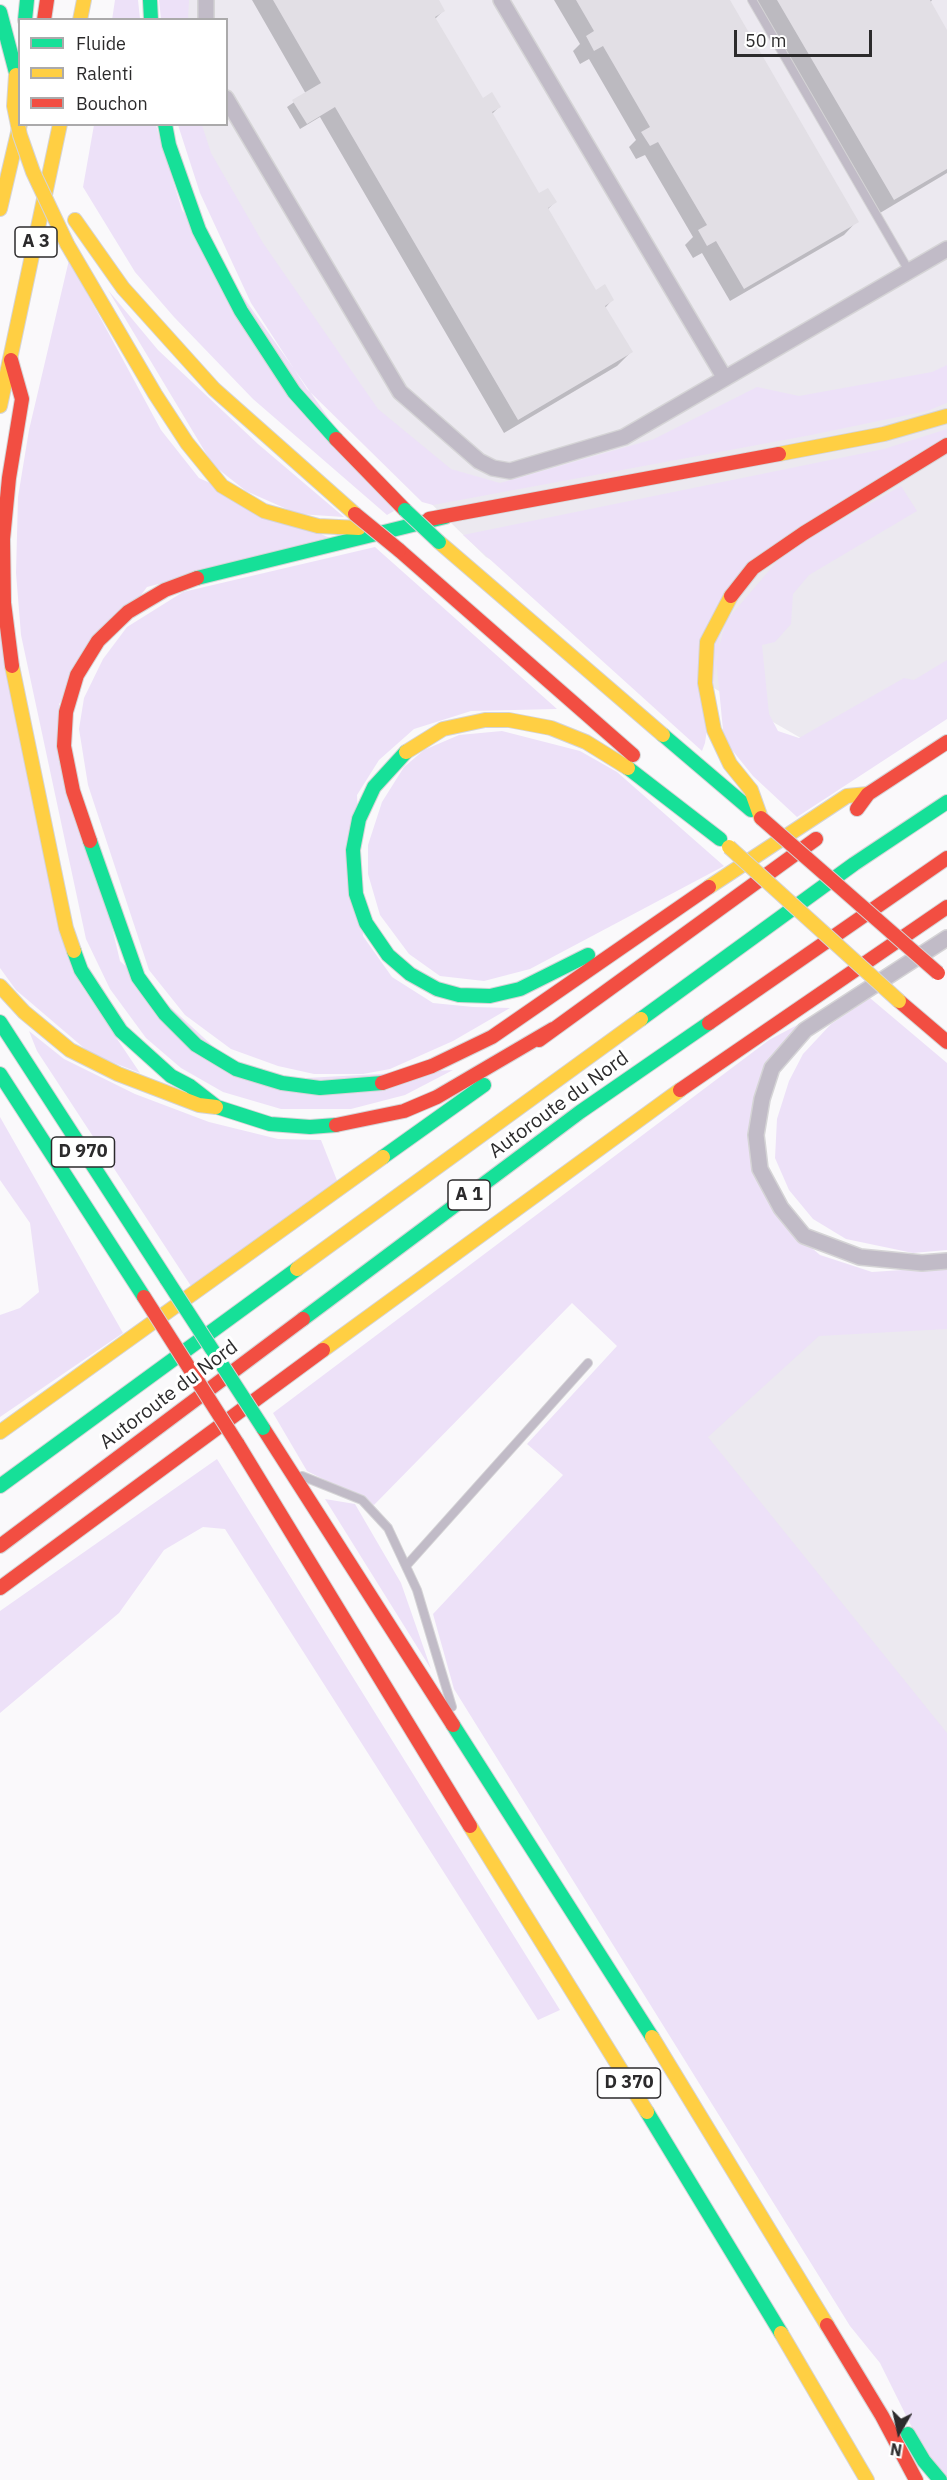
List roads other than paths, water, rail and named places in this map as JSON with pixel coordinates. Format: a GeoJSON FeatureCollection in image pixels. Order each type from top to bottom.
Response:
{"type":"FeatureCollection","features":[{"type":"Feature","properties":{"kind":"main road"},"geometry":{"type":"LineString","coordinates":[[24,18],[27,0]]}},
{"type":"Feature","properties":{"kind":"main road"},"geometry":{"type":"LineString","coordinates":[[44,18],[47,0]]}},
{"type":"Feature","properties":{"kind":"main road"},"geometry":{"type":"LineString","coordinates":[[80,18],[84,0]]}},
{"type":"Feature","properties":{"kind":"main road"},"geometry":{"type":"LineString","coordinates":[[150,0],[151,18]]}},
{"type":"Feature","properties":{"kind":"main road"},"geometry":{"type":"LineString","coordinates":[[0,12],[18,82],[14,106],[18,125]]}},
{"type":"Feature","properties":{"kind":"main road"},"geometry":{"type":"LineString","coordinates":[[18,126],[33,172],[67,244],[155,394],[188,443],[222,486],[264,511],[318,526],[373,528],[446,517],[884,434],[947,416]]}},
{"type":"Feature","properties":{"kind":"main road","name":"A 3"},"geometry":{"type":"LineString","coordinates":[[0,209],[20,126]]}},
{"type":"Feature","properties":{"kind":"main road"},"geometry":{"type":"LineString","coordinates":[[31,126],[60,189]]}},
{"type":"Feature","properties":{"kind":"main road","name":"A 3"},"geometry":{"type":"LineString","coordinates":[[0,406],[60,126]]}},
{"type":"Feature","properties":{"kind":"main road"},"geometry":{"type":"LineString","coordinates":[[165,126],[169,145],[199,230],[241,311],[294,392],[343,447],[439,542],[761,818],[942,977]]}},
{"type":"Feature","properties":{"kind":"main road"},"geometry":{"type":"LineString","coordinates":[[72,215],[123,288],[214,388],[355,514],[619,743],[724,843],[899,1001],[947,1041]]}},
{"type":"Feature","properties":{"kind":"main road"},"geometry":{"type":"LineString","coordinates":[[11,360],[22,399],[9,478],[3,539],[4,603],[12,664],[66,928],[81,970],[121,1031],[171,1076],[190,1086],[217,1107]]}},
{"type":"Feature","properties":{"kind":"main road"},"geometry":{"type":"LineString","coordinates":[[761,818],[751,790],[730,764],[714,730],[705,682],[707,642],[726,602],[753,568],[804,533],[947,445]]}},
{"type":"Feature","properties":{"kind":"main road"},"geometry":{"type":"LineString","coordinates":[[446,517],[207,574],[165,590],[128,612],[98,640],[77,675],[66,712],[64,746],[73,791],[122,938],[138,977],[165,1014],[196,1045],[236,1069],[282,1083],[320,1088],[375,1085],[432,1066],[492,1037],[601,964],[644,930],[847,796],[868,794]]}},
{"type":"Feature","properties":{"kind":"main road"},"geometry":{"type":"LineString","coordinates":[[644,930],[520,989],[490,996],[459,995],[437,989],[410,974],[388,955],[366,923],[356,894],[353,850],[359,819],[374,787],[409,748],[425,738],[461,723],[509,720],[551,728],[586,742],[618,760],[724,843]]}},
{"type":"Feature","properties":{"kind":"main road"},"geometry":{"type":"LineString","coordinates":[[846,817],[856,810],[868,794],[947,742]]}},
{"type":"Feature","properties":{"kind":"main road","name":"Autoroute du Nord"},"geometry":{"type":"LineString","coordinates":[[0,1486],[632,1024],[854,864],[947,802]]}},
{"type":"Feature","properties":{"kind":"main road"},"geometry":{"type":"LineString","coordinates":[[0,1432],[461,1104],[553,1029],[828,831]]}},
{"type":"Feature","properties":{"kind":"main road","name":"Autoroute du Nord"},"geometry":{"type":"LineString","coordinates":[[0,1546],[580,1112],[947,858]]}},
{"type":"Feature","properties":{"kind":"main road"},"geometry":{"type":"LineString","coordinates":[[0,1588],[608,1141],[775,1023],[947,907]]}},
{"type":"Feature","properties":{"kind":"main road"},"geometry":{"type":"LineString","coordinates":[[0,986],[48,1033],[77,1054],[118,1074],[184,1100],[217,1107],[270,1124],[310,1127],[344,1125],[378,1119],[437,1097],[553,1029]]}},
{"type":"Feature","properties":{"kind":"main road","name":"D 970"},"geometry":{"type":"LineString","coordinates":[[0,1022],[411,1661]]}},
{"type":"Feature","properties":{"kind":"main road","name":"D 970"},"geometry":{"type":"LineString","coordinates":[[0,1074],[237,1443],[386,1689]]}},
{"type":"Feature","properties":{"kind":"main road","name":"D 370"},"geometry":{"type":"LineString","coordinates":[[411,1661],[652,2037],[882,2416],[916,2480]]}},
{"type":"Feature","properties":{"kind":"main road","name":"D 370"},"geometry":{"type":"LineString","coordinates":[[386,1689],[717,2224],[867,2480]]}},
{"type":"Feature","properties":{"kind":"main road"},"geometry":{"type":"LineString","coordinates":[[806,2289],[872,2372],[924,2461],[940,2480]]}},
{"type":"Feature","properties":{"kind":"street"},"geometry":{"type":"LineString","coordinates":[[206,0],[206,18]]}},
{"type":"Feature","properties":{"kind":"street"},"geometry":{"type":"LineString","coordinates":[[501,0],[724,378]]}},
{"type":"Feature","properties":{"kind":"street"},"geometry":{"type":"LineString","coordinates":[[228,101],[400,392],[480,461],[493,468],[510,471],[624,437],[947,249]]}},
{"type":"Feature","properties":{"kind":"street"},"geometry":{"type":"LineString","coordinates":[[947,938],[805,1030],[772,1068],[762,1099],[756,1135],[760,1169],[781,1208],[804,1236],[860,1257],[922,1263],[947,1261]]}},
{"type":"Feature","properties":{"kind":"lane"},"geometry":{"type":"LineString","coordinates":[[752,0],[909,271]]}},
{"type":"Feature","properties":{"kind":"lane"},"geometry":{"type":"LineString","coordinates":[[406,1566],[588,1363]]}},
{"type":"Feature","properties":{"kind":"lane"},"geometry":{"type":"LineString","coordinates":[[291,1472],[362,1500],[388,1528],[417,1590],[462,1740]]}}]}
